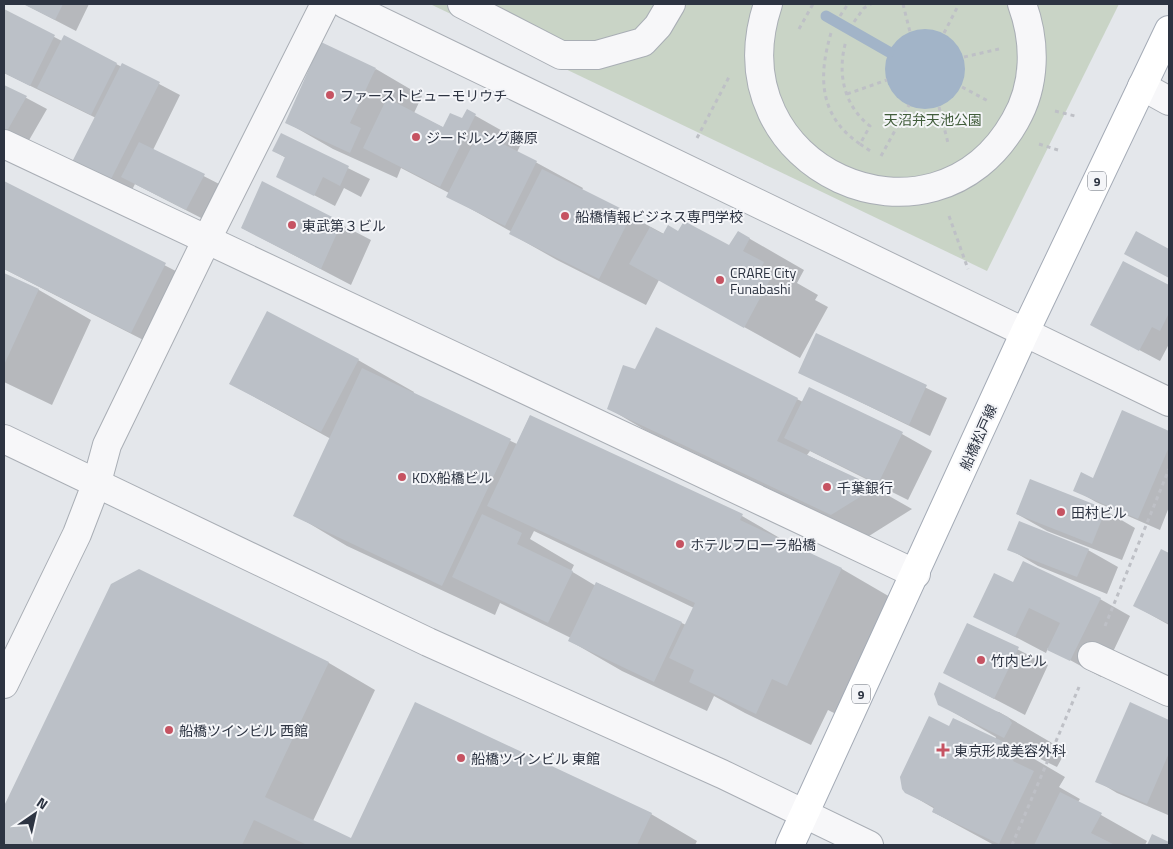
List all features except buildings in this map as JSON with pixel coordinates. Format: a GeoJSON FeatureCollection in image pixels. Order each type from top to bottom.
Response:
{"type":"FeatureCollection","features":[{"type":"Feature","properties":{"kind":"main road","name":"船橋松戸線"},"geometry":{"type":"LineString","coordinates":[[790,845],[916,574],[1025,332],[1169,30]]}},
{"type":"Feature","properties":{"kind":"street"},"geometry":{"type":"LineString","coordinates":[[4,684],[77,534],[97,482],[107,445],[207,239],[325,4]]}},
{"type":"Feature","properties":{"kind":"street"},"geometry":{"type":"LineString","coordinates":[[345,4],[1169,402]]}},
{"type":"Feature","properties":{"kind":"street"},"geometry":{"type":"LineString","coordinates":[[462,4],[561,55],[596,55],[643,42],[658,26],[671,4]]}},
{"type":"Feature","properties":{"kind":"street"},"geometry":{"type":"LineString","coordinates":[[768,4],[763,19],[758,54],[763,89],[776,122],[798,151],[826,173],[852,184],[880,191],[909,191],[938,185],[957,177],[985,159],[1008,134],[1018,117],[1029,84],[1032,63],[1032,42],[1022,4]]}},
{"type":"Feature","properties":{"kind":"street"},"geometry":{"type":"LineString","coordinates":[[1142,86],[1169,101]]}},
{"type":"Feature","properties":{"kind":"street"},"geometry":{"type":"LineString","coordinates":[[4,144],[916,574]]}},
{"type":"Feature","properties":{"kind":"street"},"geometry":{"type":"LineString","coordinates":[[4,439],[428,642],[722,774],[868,845]]}},
{"type":"Feature","properties":{"kind":"street"},"geometry":{"type":"LineString","coordinates":[[1092,656],[1169,692]]}},
{"type":"Feature","properties":{"kind":"path"},"geometry":{"type":"LineString","coordinates":[[798,31],[813,4]]}},
{"type":"Feature","properties":{"kind":"path"},"geometry":{"type":"LineString","coordinates":[[840,16],[848,4]]}},
{"type":"Feature","properties":{"kind":"path"},"geometry":{"type":"LineString","coordinates":[[854,22],[864,8],[872,4]]}},
{"type":"Feature","properties":{"kind":"path"},"geometry":{"type":"LineString","coordinates":[[903,4],[910,32]]}},
{"type":"Feature","properties":{"kind":"path"},"geometry":{"type":"LineString","coordinates":[[944,33],[959,4]]}},
{"type":"Feature","properties":{"kind":"path"},"geometry":{"type":"LineString","coordinates":[[830,33],[822,68],[824,93],[834,116],[850,137],[860,144],[870,126],[854,109],[841,73],[841,58],[846,41]]}},
{"type":"Feature","properties":{"kind":"path"},"geometry":{"type":"LineString","coordinates":[[847,94],[887,80]]}},
{"type":"Feature","properties":{"kind":"path"},"geometry":{"type":"LineString","coordinates":[[880,157],[908,106]]}},
{"type":"Feature","properties":{"kind":"path"},"geometry":{"type":"LineString","coordinates":[[938,185],[970,276]]}},
{"type":"Feature","properties":{"kind":"green space","name":"天沼弁天池公園"},"geometry":{"type":"Polygon","coordinates":[[[430,4],[1119,4],[987,271],[430,4]]]}},
{"type":"Feature","properties":{"kind":"water"},"geometry":{"type":"Polygon","coordinates":[[[925,29],[940,32],[953,41],[962,54],[965,69],[962,84],[953,97],[940,106],[925,109],[910,106],[897,97],[888,84],[885,69],[888,54],[897,41],[910,32],[925,29]]]}},
{"type":"Feature","properties":{"kind":"waterway"},"geometry":{"type":"LineString","coordinates":[[826,16],[889,52]]}},
{"type":"Feature","properties":{"kind":"place","name":"ファーストビューモリウチ"},"geometry":{"type":"Point","coordinates":[330,95]}},
{"type":"Feature","properties":{"kind":"place","name":"ジードルング藤原"},"geometry":{"type":"Point","coordinates":[416,137]}},
{"type":"Feature","properties":{"kind":"place","name":"船橋情報ビジネス専門学校"},"geometry":{"type":"Point","coordinates":[565,216]}},
{"type":"Feature","properties":{"kind":"place","name":"東武第３ビル"},"geometry":{"type":"Point","coordinates":[292,225]}},
{"type":"Feature","properties":{"kind":"place","name":"CRARE City Funabashi"},"geometry":{"type":"Point","coordinates":[720,280]}},
{"type":"Feature","properties":{"kind":"place","name":"KDX船橋ビル"},"geometry":{"type":"Point","coordinates":[402,477]}},
{"type":"Feature","properties":{"kind":"place","name":"千葉銀行"},"geometry":{"type":"Point","coordinates":[827,487]}},
{"type":"Feature","properties":{"kind":"place","name":"田村ビル"},"geometry":{"type":"Point","coordinates":[1061,512]}},
{"type":"Feature","properties":{"kind":"place","name":"ホテルフローラ船橋"},"geometry":{"type":"Point","coordinates":[680,544]}},
{"type":"Feature","properties":{"kind":"place","name":"竹内ビル"},"geometry":{"type":"Point","coordinates":[981,660]}},
{"type":"Feature","properties":{"kind":"place","name":"船橋ツインビル 西館"},"geometry":{"type":"Point","coordinates":[169,730]}},
{"type":"Feature","properties":{"kind":"place","name":"東京形成美容外科"},"geometry":{"type":"Point","coordinates":[943,750]}},
{"type":"Feature","properties":{"kind":"place","name":"船橋ツインビル 東館"},"geometry":{"type":"Point","coordinates":[461,758]}}]}
